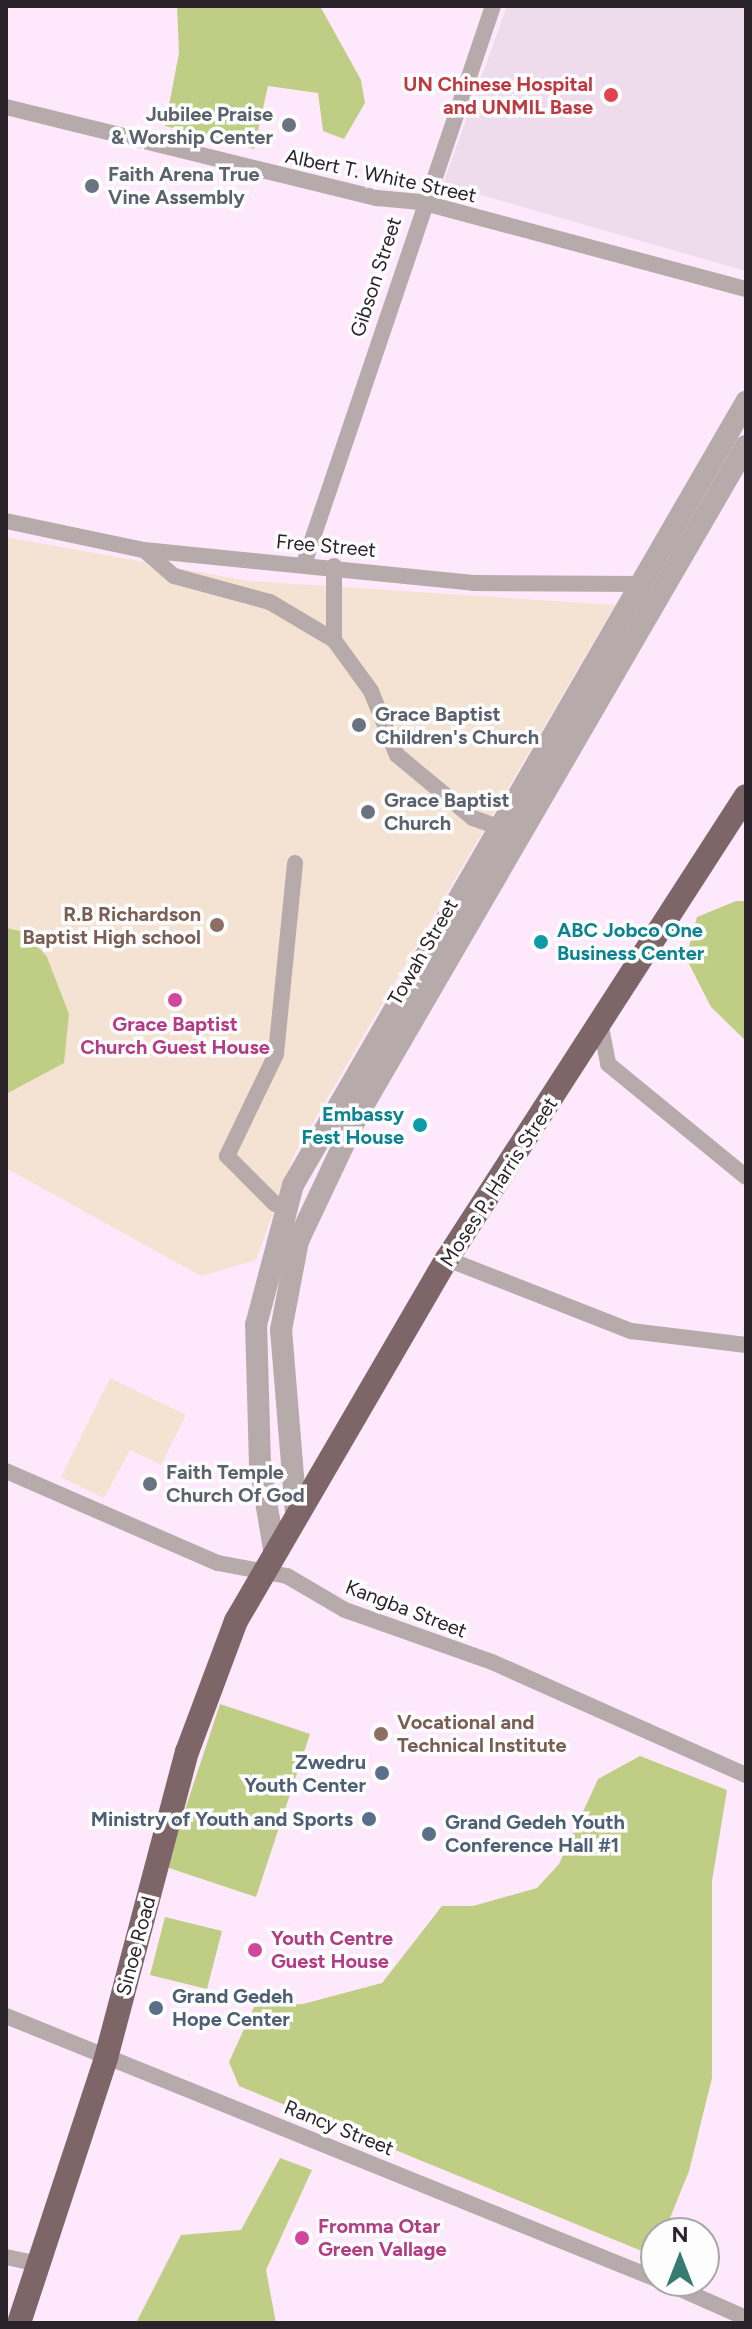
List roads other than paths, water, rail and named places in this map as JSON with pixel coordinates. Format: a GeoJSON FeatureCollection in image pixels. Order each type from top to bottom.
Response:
{"type":"FeatureCollection","features":[{"type":"Feature","properties":{"kind":"highway","name":"Moses P. Harris Street"},"geometry":{"type":"LineString","coordinates":[[259,1572],[447,1259],[601,1027],[746,796]]}},
{"type":"Feature","properties":{"kind":"highway","name":"Sinoe Road"},"geometry":{"type":"LineString","coordinates":[[19,2323],[106,2058],[187,1752],[259,1572]]}},
{"type":"Feature","properties":{"kind":"street","name":"Gibson Street"},"geometry":{"type":"LineString","coordinates":[[304,564],[421,202],[493,6]]}},
{"type":"Feature","properties":{"kind":"street","name":"Albert T. White Street"},"geometry":{"type":"LineString","coordinates":[[6,107],[377,198],[421,202],[746,289]]}},
{"type":"Feature","properties":{"kind":"street","name":"Towah Street"},"geometry":{"type":"LineString","coordinates":[[274,1549],[256,1365],[275,1236],[315,1138],[495,826],[644,584],[746,402]]}},
{"type":"Feature","properties":{"kind":"street","name":"Towah Street"},"geometry":{"type":"LineString","coordinates":[[296,1512],[281,1330],[298,1241],[349,1130],[746,446]]}},
{"type":"Feature","properties":{"kind":"street","name":"Free Street"},"geometry":{"type":"LineString","coordinates":[[6,521],[144,550],[334,566],[473,583],[644,584]]}},
{"type":"Feature","properties":{"kind":"street"},"geometry":{"type":"LineString","coordinates":[[144,550],[174,576],[270,602],[334,640],[371,691],[397,755],[473,818],[495,826]]}},
{"type":"Feature","properties":{"kind":"street"},"geometry":{"type":"LineString","coordinates":[[334,566],[334,640]]}},
{"type":"Feature","properties":{"kind":"street"},"geometry":{"type":"LineString","coordinates":[[275,1204],[227,1156],[276,1054],[295,863]]}},
{"type":"Feature","properties":{"kind":"street"},"geometry":{"type":"LineString","coordinates":[[601,1027],[608,1064],[746,1177]]}},
{"type":"Feature","properties":{"kind":"street"},"geometry":{"type":"LineString","coordinates":[[447,1259],[631,1331],[746,1345]]}},
{"type":"Feature","properties":{"kind":"street","name":"Kangba Street"},"geometry":{"type":"LineString","coordinates":[[6,1471],[218,1563],[287,1576],[345,1610],[492,1662],[746,1775]]}},
{"type":"Feature","properties":{"kind":"street","name":"Rancy Street"},"geometry":{"type":"LineString","coordinates":[[6,2016],[640,2273]]}},
{"type":"Feature","properties":{"kind":"street"},"geometry":{"type":"LineString","coordinates":[[6,2257],[38,2264]]}},
{"type":"Feature","properties":{"kind":"street"},"geometry":{"type":"LineString","coordinates":[[698,2297],[746,2318]]}},
{"type":"Feature","properties":{"kind":"place","name":"UN Chinese Hospital and UNMIL Base"},"geometry":{"type":"Point","coordinates":[611,95]}},
{"type":"Feature","properties":{"kind":"place","name":"Jubilee Praise & Worship Center"},"geometry":{"type":"Point","coordinates":[289,125]}},
{"type":"Feature","properties":{"kind":"place","name":"Faith Arena True Vine Assembly"},"geometry":{"type":"Point","coordinates":[92,186]}},
{"type":"Feature","properties":{"kind":"place","name":"Grace Baptist Children's Church"},"geometry":{"type":"Point","coordinates":[359,725]}},
{"type":"Feature","properties":{"kind":"place","name":"Grace Baptist Church"},"geometry":{"type":"Point","coordinates":[368,812]}},
{"type":"Feature","properties":{"kind":"place","name":"R.B Richardson Baptist High school"},"geometry":{"type":"Point","coordinates":[217,925]}},
{"type":"Feature","properties":{"kind":"place","name":"ABC Jobco One Business Center"},"geometry":{"type":"Point","coordinates":[541,942]}},
{"type":"Feature","properties":{"kind":"place","name":"Grace Baptist Church Guest House"},"geometry":{"type":"Point","coordinates":[175,1000]}},
{"type":"Feature","properties":{"kind":"place","name":"Embassy Fest House"},"geometry":{"type":"Point","coordinates":[420,1125]}},
{"type":"Feature","properties":{"kind":"place","name":"Faith Temple Church Of God"},"geometry":{"type":"Point","coordinates":[150,1484]}},
{"type":"Feature","properties":{"kind":"place","name":"Vocational and Technical Institute"},"geometry":{"type":"Point","coordinates":[381,1734]}},
{"type":"Feature","properties":{"kind":"place","name":"Zwedru Youth Center"},"geometry":{"type":"Point","coordinates":[382,1773]}},
{"type":"Feature","properties":{"kind":"place","name":"Ministry of Youth and Sports"},"geometry":{"type":"Point","coordinates":[369,1819]}},
{"type":"Feature","properties":{"kind":"place","name":"Grand Gedeh Youth Conference Hall #1"},"geometry":{"type":"Point","coordinates":[429,1834]}},
{"type":"Feature","properties":{"kind":"place","name":"Youth Centre Guest House"},"geometry":{"type":"Point","coordinates":[255,1950]}},
{"type":"Feature","properties":{"kind":"place","name":"Grand Gedeh Hope Center"},"geometry":{"type":"Point","coordinates":[156,2008]}},
{"type":"Feature","properties":{"kind":"place","name":"Fromma Otar Green Vallage"},"geometry":{"type":"Point","coordinates":[302,2238]}}]}
